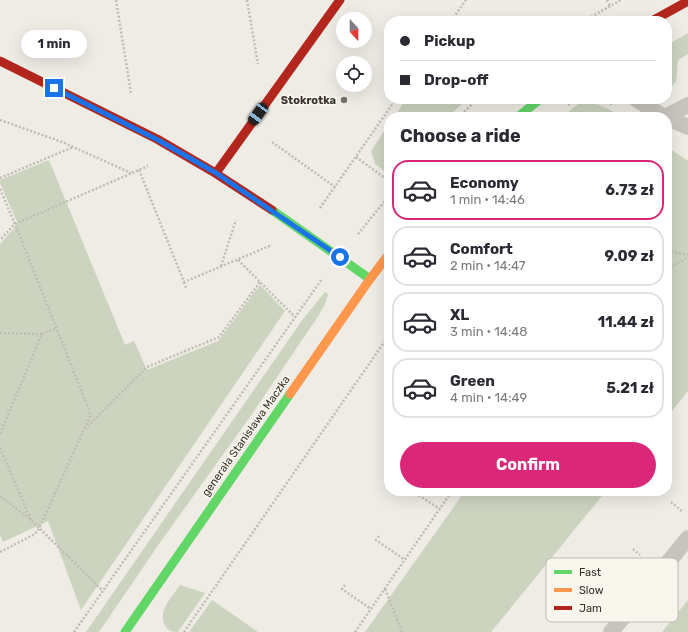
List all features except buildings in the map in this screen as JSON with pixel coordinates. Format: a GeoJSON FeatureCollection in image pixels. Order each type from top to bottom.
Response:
{"type":"FeatureCollection","features":[{"type":"Feature","properties":{"kind":"street"},"geometry":{"type":"LineString","coordinates":[[216,173],[340,0]]}},
{"type":"Feature","properties":{"kind":"street"},"geometry":{"type":"LineString","coordinates":[[661,16],[688,1]]}},
{"type":"Feature","properties":{"kind":"street"},"geometry":{"type":"LineString","coordinates":[[0,61],[158,140],[216,173],[370,279]]}},
{"type":"Feature","properties":{"kind":"street"},"geometry":{"type":"LineString","coordinates":[[524,112],[534,104]]}},
{"type":"Feature","properties":{"kind":"street","name":"generała Stanisława Maczka"},"geometry":{"type":"LineString","coordinates":[[125,632],[384,261]]}},
{"type":"Feature","properties":{"kind":"lane"},"geometry":{"type":"LineString","coordinates":[[644,104],[657,112]]}},
{"type":"Feature","properties":{"kind":"lane"},"geometry":{"type":"LineString","coordinates":[[672,113],[688,105]]}},
{"type":"Feature","properties":{"kind":"lane"},"geometry":{"type":"LineString","coordinates":[[672,120],[688,127]]}},
{"type":"Feature","properties":{"kind":"lane"},"geometry":{"type":"LineString","coordinates":[[672,558],[688,538]]}},
{"type":"Feature","properties":{"kind":"lane"},"geometry":{"type":"LineString","coordinates":[[611,632],[619,622]]}},
{"type":"Feature","properties":{"kind":"path"},"geometry":{"type":"LineString","coordinates":[[116,0],[132,100]]}},
{"type":"Feature","properties":{"kind":"path"},"geometry":{"type":"LineString","coordinates":[[247,0],[266,104]]}},
{"type":"Feature","properties":{"kind":"path"},"geometry":{"type":"LineString","coordinates":[[455,16],[466,0]]}},
{"type":"Feature","properties":{"kind":"path"},"geometry":{"type":"LineString","coordinates":[[607,0],[610,6]]}},
{"type":"Feature","properties":{"kind":"path"},"geometry":{"type":"LineString","coordinates":[[593,16],[621,0]]}},
{"type":"Feature","properties":{"kind":"path"},"geometry":{"type":"LineString","coordinates":[[464,112],[472,104]]}},
{"type":"Feature","properties":{"kind":"path"},"geometry":{"type":"LineString","coordinates":[[317,212],[384,116]]}},
{"type":"Feature","properties":{"kind":"path"},"geometry":{"type":"LineString","coordinates":[[0,120],[73,146],[131,173]]}},
{"type":"Feature","properties":{"kind":"path"},"geometry":{"type":"LineString","coordinates":[[265,138],[335,187]]}},
{"type":"Feature","properties":{"kind":"path"},"geometry":{"type":"LineString","coordinates":[[0,178],[73,146]]}},
{"type":"Feature","properties":{"kind":"path"},"geometry":{"type":"LineString","coordinates":[[356,157],[384,177]]}},
{"type":"Feature","properties":{"kind":"path"},"geometry":{"type":"LineString","coordinates":[[0,240],[15,224],[151,165]]}},
{"type":"Feature","properties":{"kind":"path"},"geometry":{"type":"LineString","coordinates":[[139,170],[186,288]]}},
{"type":"Feature","properties":{"kind":"path"},"geometry":{"type":"LineString","coordinates":[[0,189],[89,410],[90,416],[40,529],[35,534],[0,552]]}},
{"type":"Feature","properties":{"kind":"path"},"geometry":{"type":"LineString","coordinates":[[358,234],[384,202]]}},
{"type":"Feature","properties":{"kind":"path"},"geometry":{"type":"LineString","coordinates":[[184,282],[273,244]]}},
{"type":"Feature","properties":{"kind":"path"},"geometry":{"type":"LineString","coordinates":[[672,252],[688,256]]}},
{"type":"Feature","properties":{"kind":"path"},"geometry":{"type":"LineString","coordinates":[[672,266],[688,256]]}},
{"type":"Feature","properties":{"kind":"path"},"geometry":{"type":"LineString","coordinates":[[238,260],[295,317]]}},
{"type":"Feature","properties":{"kind":"path"},"geometry":{"type":"LineString","coordinates":[[74,632],[102,590],[323,278]]}},
{"type":"Feature","properties":{"kind":"path"},"geometry":{"type":"LineString","coordinates":[[84,431],[147,367],[219,337],[260,282]]}},
{"type":"Feature","properties":{"kind":"path"},"geometry":{"type":"LineString","coordinates":[[0,333],[42,334],[56,328]]}},
{"type":"Feature","properties":{"kind":"path"},"geometry":{"type":"LineString","coordinates":[[0,434],[42,334]]}},
{"type":"Feature","properties":{"kind":"path"},"geometry":{"type":"LineString","coordinates":[[184,632],[384,342]]}},
{"type":"Feature","properties":{"kind":"path"},"geometry":{"type":"LineString","coordinates":[[0,448],[31,520]]}},
{"type":"Feature","properties":{"kind":"path"},"geometry":{"type":"LineString","coordinates":[[0,496],[31,520],[102,590]]}},
{"type":"Feature","properties":{"kind":"path"},"geometry":{"type":"LineString","coordinates":[[419,496],[440,510]]}},
{"type":"Feature","properties":{"kind":"path"},"geometry":{"type":"LineString","coordinates":[[355,632],[449,496]]}},
{"type":"Feature","properties":{"kind":"path"},"geometry":{"type":"LineString","coordinates":[[671,502],[688,516]]}},
{"type":"Feature","properties":{"kind":"path"},"geometry":{"type":"LineString","coordinates":[[379,536],[376,540],[405,560]]}},
{"type":"Feature","properties":{"kind":"path"},"geometry":{"type":"LineString","coordinates":[[345,585],[342,589],[371,609]]}},
{"type":"Feature","properties":{"kind":"path"},"geometry":{"type":"LineString","coordinates":[[385,589],[402,632]]}},
{"type":"Feature","properties":{"kind":"green space"},"geometry":{"type":"Polygon","coordinates":[[[688,33],[688,54],[678,60],[676,82],[672,86],[672,42],[688,33]]]}},
{"type":"Feature","properties":{"kind":"green space"},"geometry":{"type":"Polygon","coordinates":[[[403,104],[462,104],[453,112],[397,112],[403,104]]]}},
{"type":"Feature","properties":{"kind":"green space"},"geometry":{"type":"Polygon","coordinates":[[[578,104],[596,104],[614,112],[568,112],[578,104]]]}},
{"type":"Feature","properties":{"kind":"green space"},"geometry":{"type":"Polygon","coordinates":[[[384,132],[384,171],[375,164],[371,151],[384,132]]]}},
{"type":"Feature","properties":{"kind":"green space"},"geometry":{"type":"Polygon","coordinates":[[[672,150],[688,161],[688,391],[672,411],[672,150]]]}},
{"type":"Feature","properties":{"kind":"green space"},"geometry":{"type":"Polygon","coordinates":[[[49,160],[125,345],[134,341],[147,370],[218,341],[260,285],[285,311],[81,610],[48,521],[3,542],[0,535],[0,244],[18,224],[0,180],[49,160]]]}},
{"type":"Feature","properties":{"kind":"green space"},"geometry":{"type":"Polygon","coordinates":[[[325,292],[328,294],[319,315],[252,414],[159,544],[99,632],[86,632],[303,319],[325,292]]]}},
{"type":"Feature","properties":{"kind":"green space"},"geometry":{"type":"Polygon","coordinates":[[[461,496],[602,496],[551,558],[546,558],[546,565],[491,632],[365,632],[461,496]]]}},
{"type":"Feature","properties":{"kind":"green space"},"geometry":{"type":"Polygon","coordinates":[[[180,585],[205,593],[178,632],[174,632],[166,627],[163,620],[163,614],[164,609],[180,585]]]}},
{"type":"Feature","properties":{"kind":"green space"},"geometry":{"type":"Polygon","coordinates":[[[212,600],[258,632],[189,632],[212,600]]]}},
{"type":"Feature","properties":{"kind":"green space"},"geometry":{"type":"Polygon","coordinates":[[[688,600],[688,632],[662,632],[670,622],[678,622],[678,612],[688,600]]]}},
{"type":"Feature","properties":{"kind":"traffic: fast"},"geometry":{"type":"LineString","coordinates":[[524,112],[534,104]]}},
{"type":"Feature","properties":{"kind":"traffic: fast"},"geometry":{"type":"LineString","coordinates":[[272,210],[370,279]]}},
{"type":"Feature","properties":{"kind":"traffic: fast"},"geometry":{"type":"LineString","coordinates":[[125,632],[290,394]]}},
{"type":"Feature","properties":{"kind":"traffic: slow"},"geometry":{"type":"LineString","coordinates":[[290,394],[384,261]]}},
{"type":"Feature","properties":{"kind":"traffic: jam"},"geometry":{"type":"LineString","coordinates":[[216,173],[340,0]]}},
{"type":"Feature","properties":{"kind":"traffic: jam"},"geometry":{"type":"LineString","coordinates":[[661,16],[688,1]]}},
{"type":"Feature","properties":{"kind":"traffic: jam"},"geometry":{"type":"LineString","coordinates":[[0,61],[157,139],[212,171],[272,210]]}},
{"type":"Feature","properties":{"kind":"place","name":"Stokrotka"},"geometry":{"type":"Point","coordinates":[344,100]}},
{"type":"Feature","properties":{"kind":"route"},"geometry":{"type":"LineString","coordinates":[[54,88],[158,140],[216,173],[340,257]]}}]}
